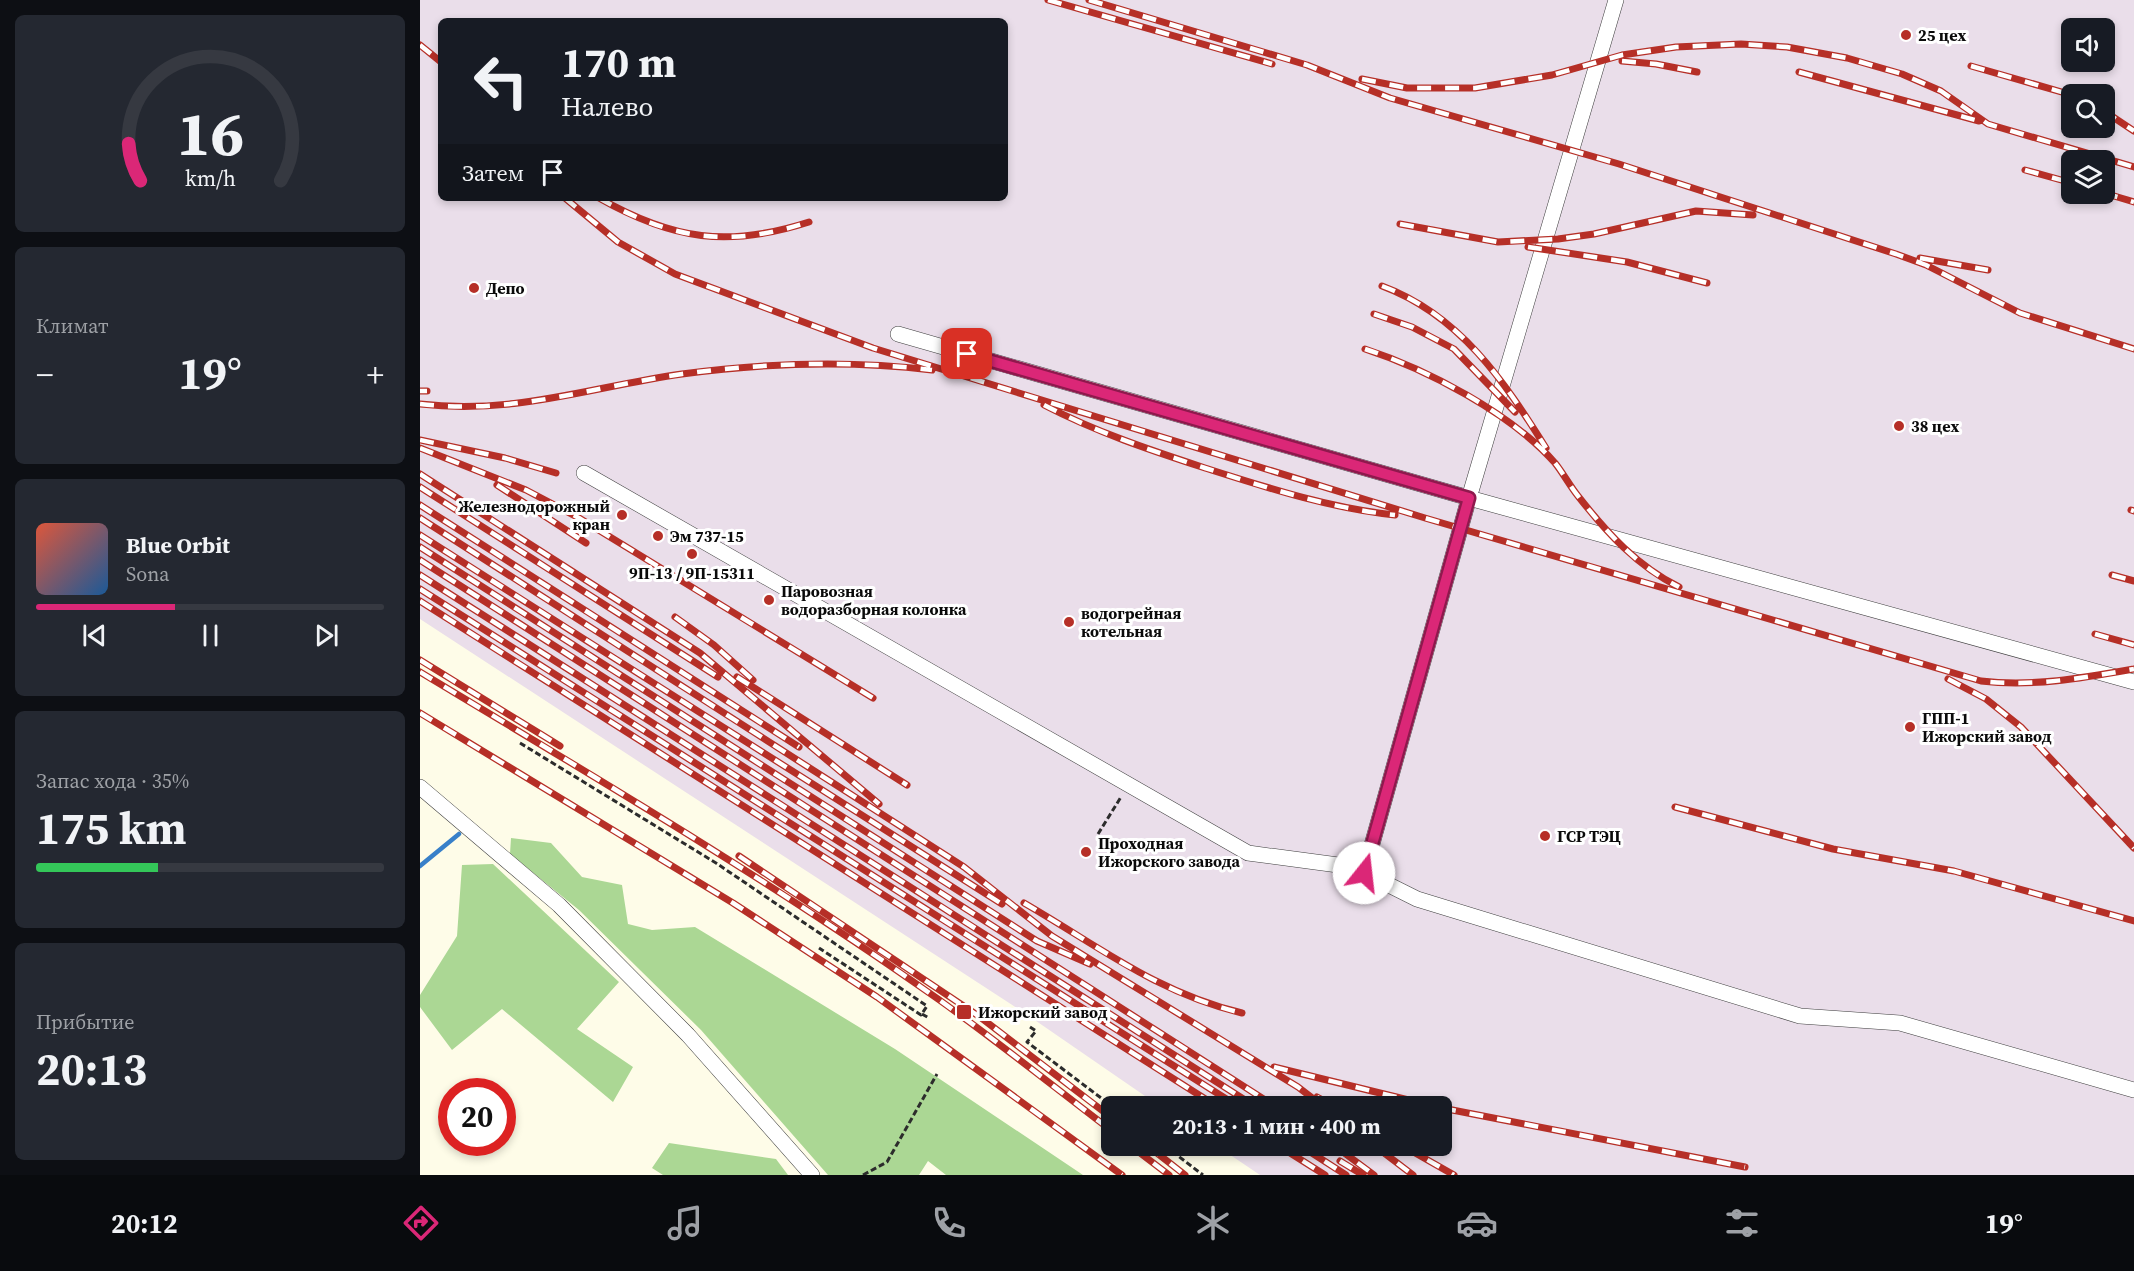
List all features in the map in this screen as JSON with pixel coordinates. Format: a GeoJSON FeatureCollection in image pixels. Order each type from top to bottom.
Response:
{"type":"FeatureCollection","features":[{"type":"Feature","properties":{"kind":"lane"},"geometry":{"type":"LineString","coordinates":[[1364,873],[1469,498],[1616,0]]}},
{"type":"Feature","properties":{"kind":"lane"},"geometry":{"type":"LineString","coordinates":[[898,334],[1469,498],[2134,682]]}},
{"type":"Feature","properties":{"kind":"lane"},"geometry":{"type":"LineString","coordinates":[[584,472],[1248,853],[1353,867],[1417,899],[1800,1016],[1900,1023],[2134,1090]]}},
{"type":"Feature","properties":{"kind":"lane"},"geometry":{"type":"LineString","coordinates":[[420,787],[559,905],[688,1035],[812,1175]]}},
{"type":"Feature","properties":{"kind":"path"},"geometry":{"type":"LineString","coordinates":[[520,743],[716,863],[927,1006],[922,1014]]}},
{"type":"Feature","properties":{"kind":"path"},"geometry":{"type":"LineString","coordinates":[[1098,834],[1128,785]]}},
{"type":"Feature","properties":{"kind":"path"},"geometry":{"type":"LineString","coordinates":[[819,948],[929,1018]]}},
{"type":"Feature","properties":{"kind":"path"},"geometry":{"type":"LineString","coordinates":[[1030,1026],[1036,1030],[1027,1042],[1101,1098]]}},
{"type":"Feature","properties":{"kind":"path"},"geometry":{"type":"LineString","coordinates":[[862,1175],[887,1162],[937,1074]]}},
{"type":"Feature","properties":{"kind":"path"},"geometry":{"type":"LineString","coordinates":[[1178,1156],[1203,1175]]}},
{"type":"Feature","properties":{"kind":"shaded area","name":"Ижорский завод"},"geometry":{"type":"Polygon","coordinates":[[[420,0],[2134,0],[2134,1175],[1260,1175],[1232,1156],[1452,1156],[1452,1096],[1145,1096],[1026,1014],[420,619],[420,0]]]}},
{"type":"Feature","properties":{"kind":"green space"},"geometry":{"type":"Polygon","coordinates":[[[511,838],[551,843],[582,877],[622,885],[628,924],[652,930],[695,927],[895,1049],[1083,1175],[946,1175],[928,1161],[919,1175],[828,1175],[701,1030],[579,910],[510,854],[511,838]]]}},
{"type":"Feature","properties":{"kind":"green space"},"geometry":{"type":"Polygon","coordinates":[[[493,864],[619,982],[577,1029],[633,1067],[613,1102],[502,1009],[452,1050],[420,1007],[420,995],[457,936],[462,865],[493,864]]]}},
{"type":"Feature","properties":{"kind":"green space"},"geometry":{"type":"Polygon","coordinates":[[[669,1143],[776,1159],[788,1175],[663,1175],[652,1168],[669,1143]]]}},
{"type":"Feature","properties":{"kind":"waterway"},"geometry":{"type":"LineString","coordinates":[[420,866],[459,834]]}},
{"type":"Feature","properties":{"kind":"railway"},"geometry":{"type":"LineString","coordinates":[[1048,0],[1272,64]]}},
{"type":"Feature","properties":{"kind":"railway"},"geometry":{"type":"LineString","coordinates":[[1089,0],[1307,65],[1390,98],[1619,164],[1896,254],[1926,265],[2020,313],[2134,349]]}},
{"type":"Feature","properties":{"kind":"railway"},"geometry":{"type":"LineString","coordinates":[[1362,79],[1407,88],[1475,88],[1552,75],[1622,55],[1676,47],[1741,44],[1787,47],[1847,58],[1902,74],[1941,91],[1988,124],[2134,167]]}},
{"type":"Feature","properties":{"kind":"railway"},"geometry":{"type":"LineString","coordinates":[[420,45],[438,60]]}},
{"type":"Feature","properties":{"kind":"railway"},"geometry":{"type":"LineString","coordinates":[[1622,61],[1656,64],[1697,72]]}},
{"type":"Feature","properties":{"kind":"railway"},"geometry":{"type":"LineString","coordinates":[[1971,66],[2061,92]]}},
{"type":"Feature","properties":{"kind":"railway"},"geometry":{"type":"LineString","coordinates":[[1799,72],[1979,121]]}},
{"type":"Feature","properties":{"kind":"railway"},"geometry":{"type":"LineString","coordinates":[[2115,118],[2134,131]]}},
{"type":"Feature","properties":{"kind":"railway"},"geometry":{"type":"LineString","coordinates":[[2025,170],[2061,180]]}},
{"type":"Feature","properties":{"kind":"railway"},"geometry":{"type":"LineString","coordinates":[[2115,196],[2134,202]]}},
{"type":"Feature","properties":{"kind":"railway"},"geometry":{"type":"LineString","coordinates":[[569,201],[618,242],[675,274],[873,348],[1425,518],[1981,681],[2039,682],[2134,669]]}},
{"type":"Feature","properties":{"kind":"railway"},"geometry":{"type":"LineString","coordinates":[[605,201],[652,223],[701,236],[752,235],[809,222]]}},
{"type":"Feature","properties":{"kind":"railway"},"geometry":{"type":"LineString","coordinates":[[1400,224],[1498,242],[1558,239],[1594,234],[1696,211],[1753,215]]}},
{"type":"Feature","properties":{"kind":"railway"},"geometry":{"type":"LineString","coordinates":[[1528,247],[1627,262],[1707,283]]}},
{"type":"Feature","properties":{"kind":"railway"},"geometry":{"type":"LineString","coordinates":[[1920,258],[1988,270]]}},
{"type":"Feature","properties":{"kind":"railway"},"geometry":{"type":"LineString","coordinates":[[1382,286],[1435,314],[1457,332],[1478,353],[1514,398],[1546,448]]}},
{"type":"Feature","properties":{"kind":"railway"},"geometry":{"type":"LineString","coordinates":[[1374,314],[1412,327],[1454,349],[1515,412]]}},
{"type":"Feature","properties":{"kind":"railway"},"geometry":{"type":"LineString","coordinates":[[1365,349],[1440,381],[1492,410],[1515,427],[1555,463],[1589,510],[1624,548],[1664,579],[1679,587]]}},
{"type":"Feature","properties":{"kind":"railway"},"geometry":{"type":"LineString","coordinates":[[420,404],[488,406],[520,403],[648,379],[744,367],[838,364],[932,370]]}},
{"type":"Feature","properties":{"kind":"railway"},"geometry":{"type":"LineString","coordinates":[[420,391],[427,391]]}},
{"type":"Feature","properties":{"kind":"railway"},"geometry":{"type":"LineString","coordinates":[[1044,405],[1123,440],[1275,490],[1346,508],[1395,515]]}},
{"type":"Feature","properties":{"kind":"railway"},"geometry":{"type":"LineString","coordinates":[[420,440],[505,458],[556,473]]}},
{"type":"Feature","properties":{"kind":"railway"},"geometry":{"type":"LineString","coordinates":[[420,448],[526,490],[579,518],[873,698]]}},
{"type":"Feature","properties":{"kind":"railway"},"geometry":{"type":"LineString","coordinates":[[420,474],[700,653],[879,804]]}},
{"type":"Feature","properties":{"kind":"railway"},"geometry":{"type":"LineString","coordinates":[[497,485],[586,543]]}},
{"type":"Feature","properties":{"kind":"railway"},"geometry":{"type":"LineString","coordinates":[[420,487],[718,677]]}},
{"type":"Feature","properties":{"kind":"railway"},"geometry":{"type":"LineString","coordinates":[[420,505],[799,747]]}},
{"type":"Feature","properties":{"kind":"railway"},"geometry":{"type":"LineString","coordinates":[[420,518],[964,867],[1052,936],[1310,1096]]}},
{"type":"Feature","properties":{"kind":"railway"},"geometry":{"type":"LineString","coordinates":[[420,535],[1002,904]]}},
{"type":"Feature","properties":{"kind":"railway"},"geometry":{"type":"LineString","coordinates":[[420,547],[1037,941],[1090,964]]}},
{"type":"Feature","properties":{"kind":"railway"},"geometry":{"type":"LineString","coordinates":[[420,560],[1259,1096]]}},
{"type":"Feature","properties":{"kind":"railway"},"geometry":{"type":"LineString","coordinates":[[420,575],[1239,1096]]}},
{"type":"Feature","properties":{"kind":"railway"},"geometry":{"type":"LineString","coordinates":[[2112,575],[2134,581]]}},
{"type":"Feature","properties":{"kind":"railway"},"geometry":{"type":"LineString","coordinates":[[420,589],[1222,1096]]}},
{"type":"Feature","properties":{"kind":"railway"},"geometry":{"type":"LineString","coordinates":[[420,601],[1201,1096]]}},
{"type":"Feature","properties":{"kind":"railway"},"geometry":{"type":"LineString","coordinates":[[675,617],[714,645],[753,680]]}},
{"type":"Feature","properties":{"kind":"railway"},"geometry":{"type":"LineString","coordinates":[[2095,634],[2134,645]]}},
{"type":"Feature","properties":{"kind":"railway"},"geometry":{"type":"LineString","coordinates":[[420,660],[560,746]]}},
{"type":"Feature","properties":{"kind":"railway"},"geometry":{"type":"LineString","coordinates":[[420,672],[747,871],[875,955],[960,1015],[1101,1123]]}},
{"type":"Feature","properties":{"kind":"railway"},"geometry":{"type":"LineString","coordinates":[[737,677],[907,785]]}},
{"type":"Feature","properties":{"kind":"railway"},"geometry":{"type":"LineString","coordinates":[[1948,679],[1986,699],[2021,727],[2134,848]]}},
{"type":"Feature","properties":{"kind":"railway"},"geometry":{"type":"LineString","coordinates":[[420,713],[733,903],[877,997],[1122,1175]]}},
{"type":"Feature","properties":{"kind":"railway"},"geometry":{"type":"LineString","coordinates":[[1675,807],[1833,849],[1954,871],[2134,921]]}},
{"type":"Feature","properties":{"kind":"railway"},"geometry":{"type":"LineString","coordinates":[[739,856],[980,1017],[1101,1110]]}},
{"type":"Feature","properties":{"kind":"railway"},"geometry":{"type":"LineString","coordinates":[[1024,903],[1155,980],[1182,993],[1242,1013]]}},
{"type":"Feature","properties":{"kind":"railway"},"geometry":{"type":"LineString","coordinates":[[1274,1067],[1392,1096]]}},
{"type":"Feature","properties":{"kind":"railway"},"geometry":{"type":"LineString","coordinates":[[1452,1110],[1745,1167]]}},
{"type":"Feature","properties":{"kind":"railway"},"geometry":{"type":"LineString","coordinates":[[1144,1156],[1169,1175]]}},
{"type":"Feature","properties":{"kind":"railway"},"geometry":{"type":"LineString","coordinates":[[1161,1156],[1185,1175]]}},
{"type":"Feature","properties":{"kind":"railway"},"geometry":{"type":"LineString","coordinates":[[1295,1156],[1325,1175]]}},
{"type":"Feature","properties":{"kind":"railway"},"geometry":{"type":"LineString","coordinates":[[1317,1156],[1346,1175]]}},
{"type":"Feature","properties":{"kind":"railway"},"geometry":{"type":"LineString","coordinates":[[1348,1156],[1374,1175]]}},
{"type":"Feature","properties":{"kind":"railway"},"geometry":{"type":"LineString","coordinates":[[1388,1156],[1413,1175]]}},
{"type":"Feature","properties":{"kind":"railway"},"geometry":{"type":"LineString","coordinates":[[1421,1156],[1454,1175]]}},
{"type":"Feature","properties":{"kind":"railway"},"geometry":{"type":"LineString","coordinates":[[1340,1161],[1363,1175]]}},
{"type":"Feature","properties":{"kind":"place","name":"25 цех"},"geometry":{"type":"Point","coordinates":[1906,35]}},
{"type":"Feature","properties":{"kind":"place","name":"Депо"},"geometry":{"type":"Point","coordinates":[474,288]}},
{"type":"Feature","properties":{"kind":"place","name":"38 цех"},"geometry":{"type":"Point","coordinates":[1899,426]}},
{"type":"Feature","properties":{"kind":"place","name":"Железнодорожный кран"},"geometry":{"type":"Point","coordinates":[622,515]}},
{"type":"Feature","properties":{"kind":"place","name":"Эм 737-15"},"geometry":{"type":"Point","coordinates":[658,536]}},
{"type":"Feature","properties":{"kind":"place","name":"9П-13 / 9П-15311"},"geometry":{"type":"Point","coordinates":[692,554]}},
{"type":"Feature","properties":{"kind":"place","name":"Паровозная водоразборная колонка"},"geometry":{"type":"Point","coordinates":[769,600]}},
{"type":"Feature","properties":{"kind":"place","name":"водогрейная котельная"},"geometry":{"type":"Point","coordinates":[1069,622]}},
{"type":"Feature","properties":{"kind":"place","name":"ГПП-1 Ижорский завод"},"geometry":{"type":"Point","coordinates":[1910,727]}},
{"type":"Feature","properties":{"kind":"place","name":"ГСР ТЭЦ"},"geometry":{"type":"Point","coordinates":[1545,836]}},
{"type":"Feature","properties":{"kind":"place","name":"Проходная Ижорского завода"},"geometry":{"type":"Point","coordinates":[1086,852]}},
{"type":"Feature","properties":{"kind":"place","name":"Ижорский завод"},"geometry":{"type":"Point","coordinates":[964,1012]}},
{"type":"Feature","properties":{"kind":"route"},"geometry":{"type":"LineString","coordinates":[[967,354],[1469,498],[1364,873]]}}]}
